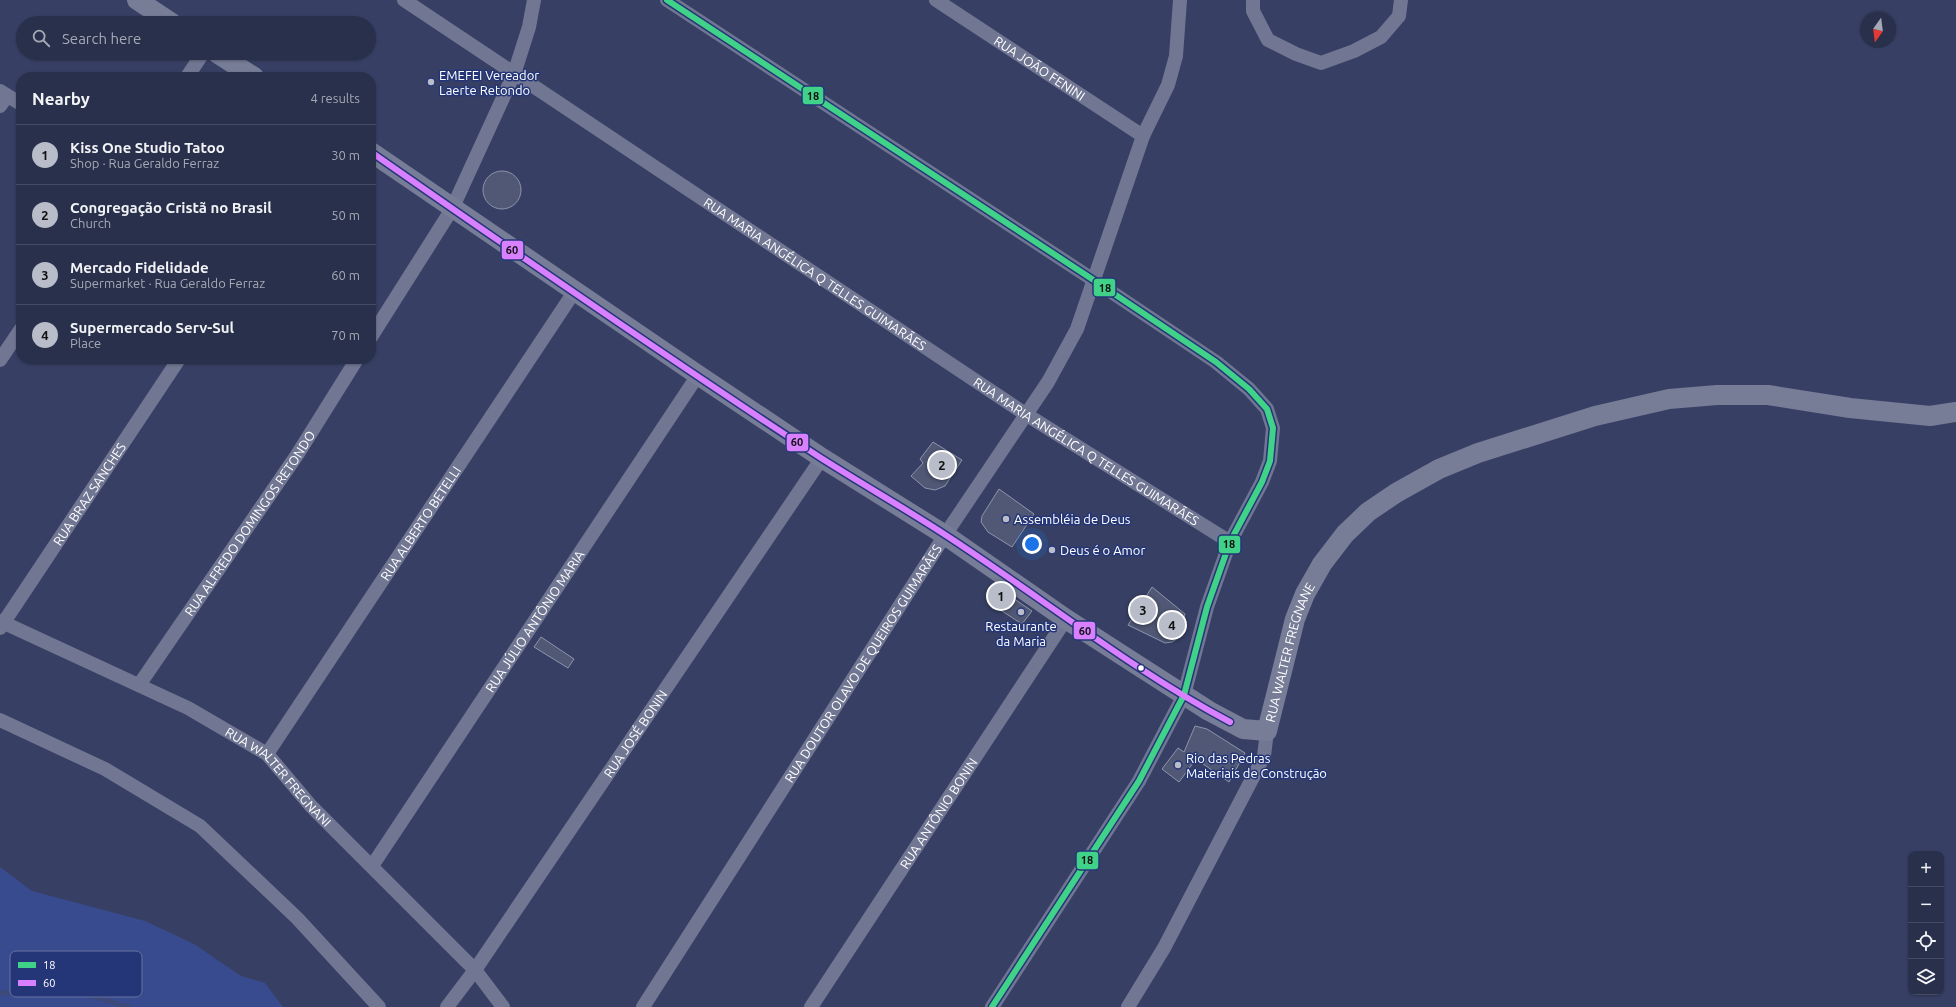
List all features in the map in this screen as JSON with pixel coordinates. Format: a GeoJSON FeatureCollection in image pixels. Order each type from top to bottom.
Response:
{"type":"FeatureCollection","features":[{"type":"Feature","properties":{"kind":"street"},"geometry":{"type":"LineString","coordinates":[[137,0],[161,16]]}},
{"type":"Feature","properties":{"kind":"street","name":"RUA MARIA ANGÉLICA Q TELLES GUIMARÃES"},"geometry":{"type":"LineString","coordinates":[[404,0],[1027,415],[1230,542]]}},
{"type":"Feature","properties":{"kind":"street"},"geometry":{"type":"LineString","coordinates":[[376,329],[452,209],[514,74],[530,27],[534,0]]}},
{"type":"Feature","properties":{"kind":"street"},"geometry":{"type":"LineString","coordinates":[[667,0],[1216,362],[1249,389],[1267,409],[1273,428],[1270,461],[1262,482],[1230,542],[1207,607],[1184,695],[1139,781],[992,1007]]}},
{"type":"Feature","properties":{"kind":"street","name":"RUA JOÃO FENINI"},"geometry":{"type":"LineString","coordinates":[[936,0],[1143,136]]}},
{"type":"Feature","properties":{"kind":"street","name":"RUA DOUTOR OLAVO DE QUEIROS GUIMARÃES"},"geometry":{"type":"LineString","coordinates":[[643,1007],[945,535],[1027,415],[1048,382],[1077,329],[1095,281],[1143,136],[1168,85],[1176,56],[1180,0]]}},
{"type":"Feature","properties":{"kind":"street"},"geometry":{"type":"LineString","coordinates":[[1253,0],[1253,11],[1268,40],[1296,54],[1321,63],[1354,51],[1382,37],[1399,16],[1401,0]]}},
{"type":"Feature","properties":{"kind":"street"},"geometry":{"type":"LineString","coordinates":[[190,72],[198,60]]}},
{"type":"Feature","properties":{"kind":"street"},"geometry":{"type":"LineString","coordinates":[[228,60],[246,72]]}},
{"type":"Feature","properties":{"kind":"street"},"geometry":{"type":"LineString","coordinates":[[2,97],[16,102]]}},
{"type":"Feature","properties":{"kind":"street"},"geometry":{"type":"LineString","coordinates":[[376,156],[574,292],[822,458],[945,535],[1066,619],[1184,695],[1243,729],[1267,732]]}},
{"type":"Feature","properties":{"kind":"street","name":"RUA ALBERTO BETELLI"},"geometry":{"type":"LineString","coordinates":[[267,754],[574,292]]}},
{"type":"Feature","properties":{"kind":"street"},"geometry":{"type":"LineString","coordinates":[[0,360],[16,336]]}},
{"type":"Feature","properties":{"kind":"street","name":"RUA BRAZ SANCHES"},"geometry":{"type":"LineString","coordinates":[[1,624],[176,364]]}},
{"type":"Feature","properties":{"kind":"street","name":"RUA ALFREDO DOMINGOS RETONDO"},"geometry":{"type":"LineString","coordinates":[[139,685],[297,455],[354,364]]}},
{"type":"Feature","properties":{"kind":"street","name":"RUA JÚLIO ANTÔNIO MARIA"},"geometry":{"type":"LineString","coordinates":[[372,866],[698,375]]}},
{"type":"Feature","properties":{"kind":"street","name":"RUA WALTER FREGNANE"},"geometry":{"type":"LineString","coordinates":[[1128,1007],[1164,948],[1264,756],[1267,732],[1295,619],[1305,594],[1322,564],[1345,534],[1368,512],[1396,493],[1439,469],[1478,453],[1596,416],[1669,399],[1717,395],[1768,395],[1850,408],[1922,415],[1956,412]]}},
{"type":"Feature","properties":{"kind":"street","name":"RUA JOSÉ BONIN"},"geometry":{"type":"LineString","coordinates":[[446,1007],[475,970],[822,458]]}},
{"type":"Feature","properties":{"kind":"street","name":"RUA ANTÔNIO BONIN"},"geometry":{"type":"LineString","coordinates":[[811,1007],[1066,619]]}},
{"type":"Feature","properties":{"kind":"street","name":"RUA WALTER FREGNANI"},"geometry":{"type":"LineString","coordinates":[[1,624],[188,708],[267,754],[312,806],[475,970],[503,1007]]}},
{"type":"Feature","properties":{"kind":"street"},"geometry":{"type":"LineString","coordinates":[[0,720],[105,769],[200,826],[297,918],[379,1007]]}},
{"type":"Feature","properties":{"kind":"shaded area"},"geometry":{"type":"Polygon","coordinates":[[[0,867],[32,891],[145,921],[194,944],[241,976],[265,983],[283,1007],[0,1007],[0,867]]]}},
{"type":"Feature","properties":{"kind":"building"},"geometry":{"type":"Polygon","coordinates":[[[502,171],[512,174],[518,180],[521,190],[518,200],[512,206],[502,209],[492,206],[486,200],[483,190],[486,180],[492,174],[502,171]]]}},
{"type":"Feature","properties":{"kind":"building"},"geometry":{"type":"Polygon","coordinates":[[[933,442],[962,460],[945,486],[935,490],[925,488],[911,476],[923,463],[920,459],[933,442]]]}},
{"type":"Feature","properties":{"kind":"building","name":"Assembléia de Deus"},"geometry":{"type":"Polygon","coordinates":[[[999,489],[1034,514],[1012,547],[988,532],[981,522],[982,516],[999,489]]]}},
{"type":"Feature","properties":{"kind":"building"},"geometry":{"type":"Polygon","coordinates":[[[1152,587],[1185,614],[1178,638],[1172,642],[1165,643],[1128,625],[1152,587]]]}},
{"type":"Feature","properties":{"kind":"building"},"geometry":{"type":"Polygon","coordinates":[[[998,588],[1032,611],[1022,624],[988,602],[998,588]]]}},
{"type":"Feature","properties":{"kind":"building"},"geometry":{"type":"Polygon","coordinates":[[[541,637],[574,659],[568,668],[534,647],[541,637]]]}},
{"type":"Feature","properties":{"kind":"building"},"geometry":{"type":"Polygon","coordinates":[[[1195,726],[1207,729],[1245,753],[1229,782],[1196,759],[1179,782],[1162,769],[1178,748],[1184,752],[1195,726]]]}},
{"type":"Feature","properties":{"kind":"waterway"},"geometry":{"type":"LineString","coordinates":[[0,993],[10,993]]}},
{"type":"Feature","properties":{"kind":"waterway"},"geometry":{"type":"LineString","coordinates":[[94,997],[129,1007]]}},
{"type":"Feature","properties":{"kind":"transit line","name":"18"},"geometry":{"type":"LineString","coordinates":[[667,0],[1216,362],[1249,389],[1267,409],[1273,428],[1270,461],[1262,482],[1230,542],[1207,607],[1184,695],[1139,781],[992,1007]]}},
{"type":"Feature","properties":{"kind":"transit line","name":"60"},"geometry":{"type":"LineString","coordinates":[[376,155],[595,307],[764,421],[944,534],[1121,656],[1193,701],[1230,722]]}},
{"type":"Feature","properties":{"kind":"place","name":"EMEFEI Vereador Laerte Retondo"},"geometry":{"type":"Point","coordinates":[431,82]}},
{"type":"Feature","properties":{"kind":"place","name":"Congregação Cristã no Brasil"},"geometry":{"type":"Point","coordinates":[942,465]}},
{"type":"Feature","properties":{"kind":"place","name":"Assembléia de Deus"},"geometry":{"type":"Point","coordinates":[1006,519]}},
{"type":"Feature","properties":{"kind":"place","name":"Deus é o Amor"},"geometry":{"type":"Point","coordinates":[1052,550]}},
{"type":"Feature","properties":{"kind":"place","name":"Kiss One Studio Tatoo"},"geometry":{"type":"Point","coordinates":[1001,596]}},
{"type":"Feature","properties":{"kind":"place","name":"Mercado Fidelidade"},"geometry":{"type":"Point","coordinates":[1143,610]}},
{"type":"Feature","properties":{"kind":"place","name":"Restaurante da Maria"},"geometry":{"type":"Point","coordinates":[1021,612]}},
{"type":"Feature","properties":{"kind":"place","name":"Supermercado Serv-Sul"},"geometry":{"type":"Point","coordinates":[1172,625]}},
{"type":"Feature","properties":{"kind":"place","name":"Rio das Pedras Materiais de Construção"},"geometry":{"type":"Point","coordinates":[1178,765]}}]}
